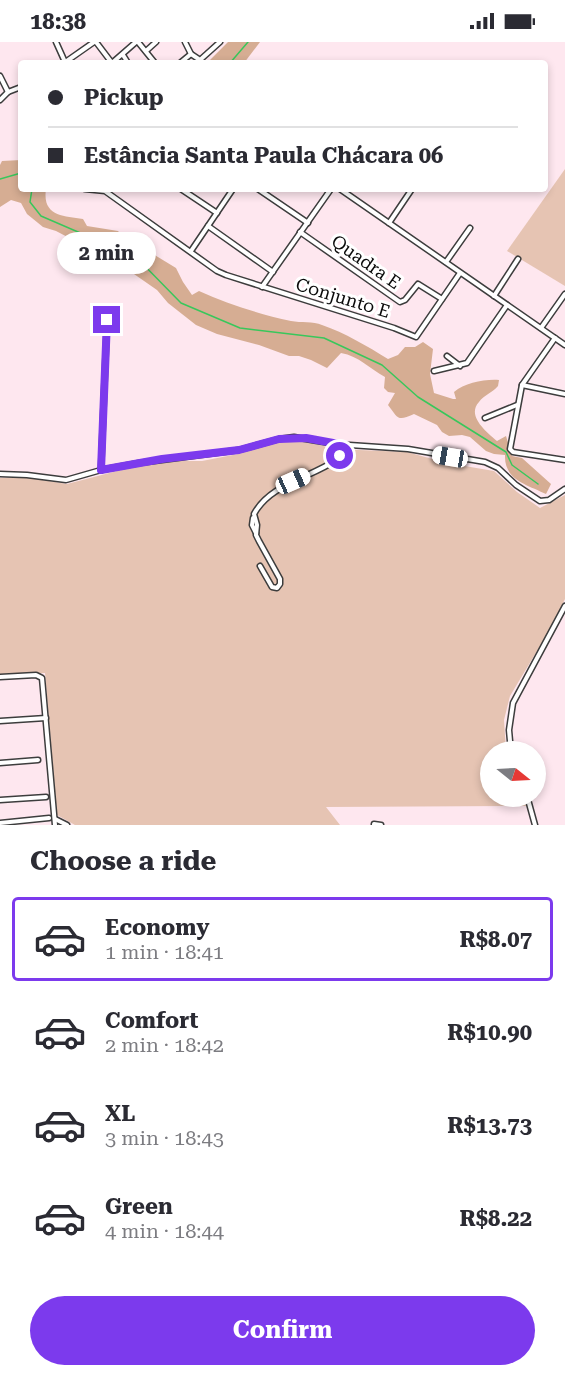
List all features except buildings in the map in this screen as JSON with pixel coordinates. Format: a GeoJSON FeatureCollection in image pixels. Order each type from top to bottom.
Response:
{"type":"FeatureCollection","features":[{"type":"Feature","properties":{"kind":"street"},"geometry":{"type":"LineString","coordinates":[[56,42],[64,60]]}},
{"type":"Feature","properties":{"kind":"street"},"geometry":{"type":"LineString","coordinates":[[116,60],[137,42],[153,60]]}},
{"type":"Feature","properties":{"kind":"street"},"geometry":{"type":"LineString","coordinates":[[146,51],[156,42]]}},
{"type":"Feature","properties":{"kind":"street"},"geometry":{"type":"LineString","coordinates":[[185,42],[191,54],[200,60],[220,42]]}},
{"type":"Feature","properties":{"kind":"street"},"geometry":{"type":"LineString","coordinates":[[68,60],[92,43],[109,60]]}},
{"type":"Feature","properties":{"kind":"street"},"geometry":{"type":"LineString","coordinates":[[184,60],[191,54]]}},
{"type":"Feature","properties":{"kind":"street"},"geometry":{"type":"LineString","coordinates":[[123,55],[126,60]]}},
{"type":"Feature","properties":{"kind":"street"},"geometry":{"type":"LineString","coordinates":[[0,76],[8,92]]}},
{"type":"Feature","properties":{"kind":"street"},"geometry":{"type":"LineString","coordinates":[[0,100],[8,92],[18,88]]}},
{"type":"Feature","properties":{"kind":"street","name":"Conjunto E"},"geometry":{"type":"LineString","coordinates":[[110,192],[226,276],[394,328],[416,337],[442,299]]}},
{"type":"Feature","properties":{"kind":"street"},"geometry":{"type":"LineString","coordinates":[[186,192],[217,213]]}},
{"type":"Feature","properties":{"kind":"street"},"geometry":{"type":"LineString","coordinates":[[191,251],[231,192]]}},
{"type":"Feature","properties":{"kind":"street"},"geometry":{"type":"LineString","coordinates":[[262,192],[308,223]]}},
{"type":"Feature","properties":{"kind":"street"},"geometry":{"type":"LineString","coordinates":[[262,287],[329,192]]}},
{"type":"Feature","properties":{"kind":"street"},"geometry":{"type":"LineString","coordinates":[[344,192],[565,345]]}},
{"type":"Feature","properties":{"kind":"street"},"geometry":{"type":"LineString","coordinates":[[389,223],[410,192]]}},
{"type":"Feature","properties":{"kind":"street"},"geometry":{"type":"LineString","coordinates":[[208,226],[273,272]]}},
{"type":"Feature","properties":{"kind":"street"},"geometry":{"type":"LineString","coordinates":[[446,262],[470,228]]}},
{"type":"Feature","properties":{"kind":"street","name":"Quadra E"},"geometry":{"type":"LineString","coordinates":[[300,232],[400,302],[405,300],[418,284],[442,299]]}},
{"type":"Feature","properties":{"kind":"street"},"geometry":{"type":"LineString","coordinates":[[494,296],[518,260]]}},
{"type":"Feature","properties":{"kind":"street"},"geometry":{"type":"LineString","coordinates":[[442,299],[460,273]]}},
{"type":"Feature","properties":{"kind":"street"},"geometry":{"type":"LineString","coordinates":[[541,328],[565,294]]}},
{"type":"Feature","properties":{"kind":"street"},"geometry":{"type":"LineString","coordinates":[[434,371],[467,363],[507,305]]}},
{"type":"Feature","properties":{"kind":"street"},"geometry":{"type":"LineString","coordinates":[[101,470],[107,320]]}},
{"type":"Feature","properties":{"kind":"street"},"geometry":{"type":"LineString","coordinates":[[555,338],[522,385],[511,451],[565,460]]}},
{"type":"Feature","properties":{"kind":"street"},"geometry":{"type":"LineString","coordinates":[[447,356],[460,366]]}},
{"type":"Feature","properties":{"kind":"street"},"geometry":{"type":"LineString","coordinates":[[522,385],[565,394]]}},
{"type":"Feature","properties":{"kind":"street"},"geometry":{"type":"LineString","coordinates":[[485,418],[518,405]]}},
{"type":"Feature","properties":{"kind":"street"},"geometry":{"type":"LineString","coordinates":[[0,474],[66,480],[101,470],[162,459],[239,450],[279,439],[306,438],[344,445],[408,449],[485,462],[498,468],[516,485],[540,501],[549,500],[565,489]]}},
{"type":"Feature","properties":{"kind":"street"},"geometry":{"type":"LineString","coordinates":[[260,566],[272,587],[277,588],[280,579],[256,535],[258,528],[254,517],[260,505],[281,489],[336,460],[344,445]]}},
{"type":"Feature","properties":{"kind":"street"},"geometry":{"type":"LineString","coordinates":[[510,741],[508,730],[513,704],[565,606]]}},
{"type":"Feature","properties":{"kind":"street"},"geometry":{"type":"LineString","coordinates":[[0,677],[40,676],[55,825]]}},
{"type":"Feature","properties":{"kind":"street"},"geometry":{"type":"LineString","coordinates":[[0,721],[46,718]]}},
{"type":"Feature","properties":{"kind":"street"},"geometry":{"type":"LineString","coordinates":[[0,763],[38,760]]}},
{"type":"Feature","properties":{"kind":"street"},"geometry":{"type":"LineString","coordinates":[[0,800],[46,796]]}},
{"type":"Feature","properties":{"kind":"street"},"geometry":{"type":"LineString","coordinates":[[530,807],[535,825]]}},
{"type":"Feature","properties":{"kind":"street"},"geometry":{"type":"LineString","coordinates":[[0,823],[49,818]]}},
{"type":"Feature","properties":{"kind":"street"},"geometry":{"type":"LineString","coordinates":[[55,819],[67,825]]}},
{"type":"Feature","properties":{"kind":"street"},"geometry":{"type":"LineString","coordinates":[[374,824],[381,825]]}},
{"type":"Feature","properties":{"kind":"shaded area"},"geometry":{"type":"Polygon","coordinates":[[[228,42],[260,42],[246,60],[210,60],[228,42]]]}},
{"type":"Feature","properties":{"kind":"shaded area"},"geometry":{"type":"Polygon","coordinates":[[[18,160],[18,192],[46,192],[47,205],[56,213],[83,219],[87,226],[118,231],[130,245],[153,254],[176,268],[192,295],[199,291],[267,315],[331,328],[388,359],[398,355],[405,347],[415,347],[423,342],[433,349],[430,374],[434,393],[453,399],[456,399],[454,392],[464,386],[481,381],[499,380],[498,386],[476,407],[476,418],[497,441],[506,436],[512,456],[522,458],[551,484],[546,494],[512,476],[508,470],[505,455],[486,451],[470,437],[449,436],[437,425],[414,414],[404,418],[398,417],[388,405],[395,393],[388,392],[384,388],[385,377],[353,357],[341,353],[327,368],[299,356],[289,356],[217,334],[196,325],[168,303],[157,290],[121,265],[56,231],[43,227],[27,214],[21,203],[11,200],[0,207],[0,165],[2,161],[18,160]]]}},
{"type":"Feature","properties":{"kind":"shaded area"},"geometry":{"type":"Polygon","coordinates":[[[565,169],[565,286],[507,251],[565,169]]]}},
{"type":"Feature","properties":{"kind":"shaded area"},"geometry":{"type":"Polygon","coordinates":[[[304,441],[335,449],[407,452],[447,463],[494,471],[517,492],[540,508],[565,495],[565,599],[549,631],[510,696],[504,720],[505,741],[480,741],[480,806],[326,807],[340,825],[75,825],[57,815],[45,673],[0,675],[0,478],[24,477],[67,484],[159,461],[202,461],[238,454],[277,442],[304,441]]]}},
{"type":"Feature","properties":{"kind":"waterway"},"geometry":{"type":"LineString","coordinates":[[233,60],[248,42]]}},
{"type":"Feature","properties":{"kind":"waterway"},"geometry":{"type":"LineString","coordinates":[[0,179],[18,174]]}},
{"type":"Feature","properties":{"kind":"waterway"},"geometry":{"type":"LineString","coordinates":[[32,192],[30,202],[41,216],[136,257],[181,303],[240,328],[324,338],[382,365],[418,397],[506,452],[512,465],[538,484]]}},
{"type":"Feature","properties":{"kind":"route"},"geometry":{"type":"LineString","coordinates":[[107,320],[101,470],[162,459],[239,450],[294,437],[344,445],[340,456]]}}]}
